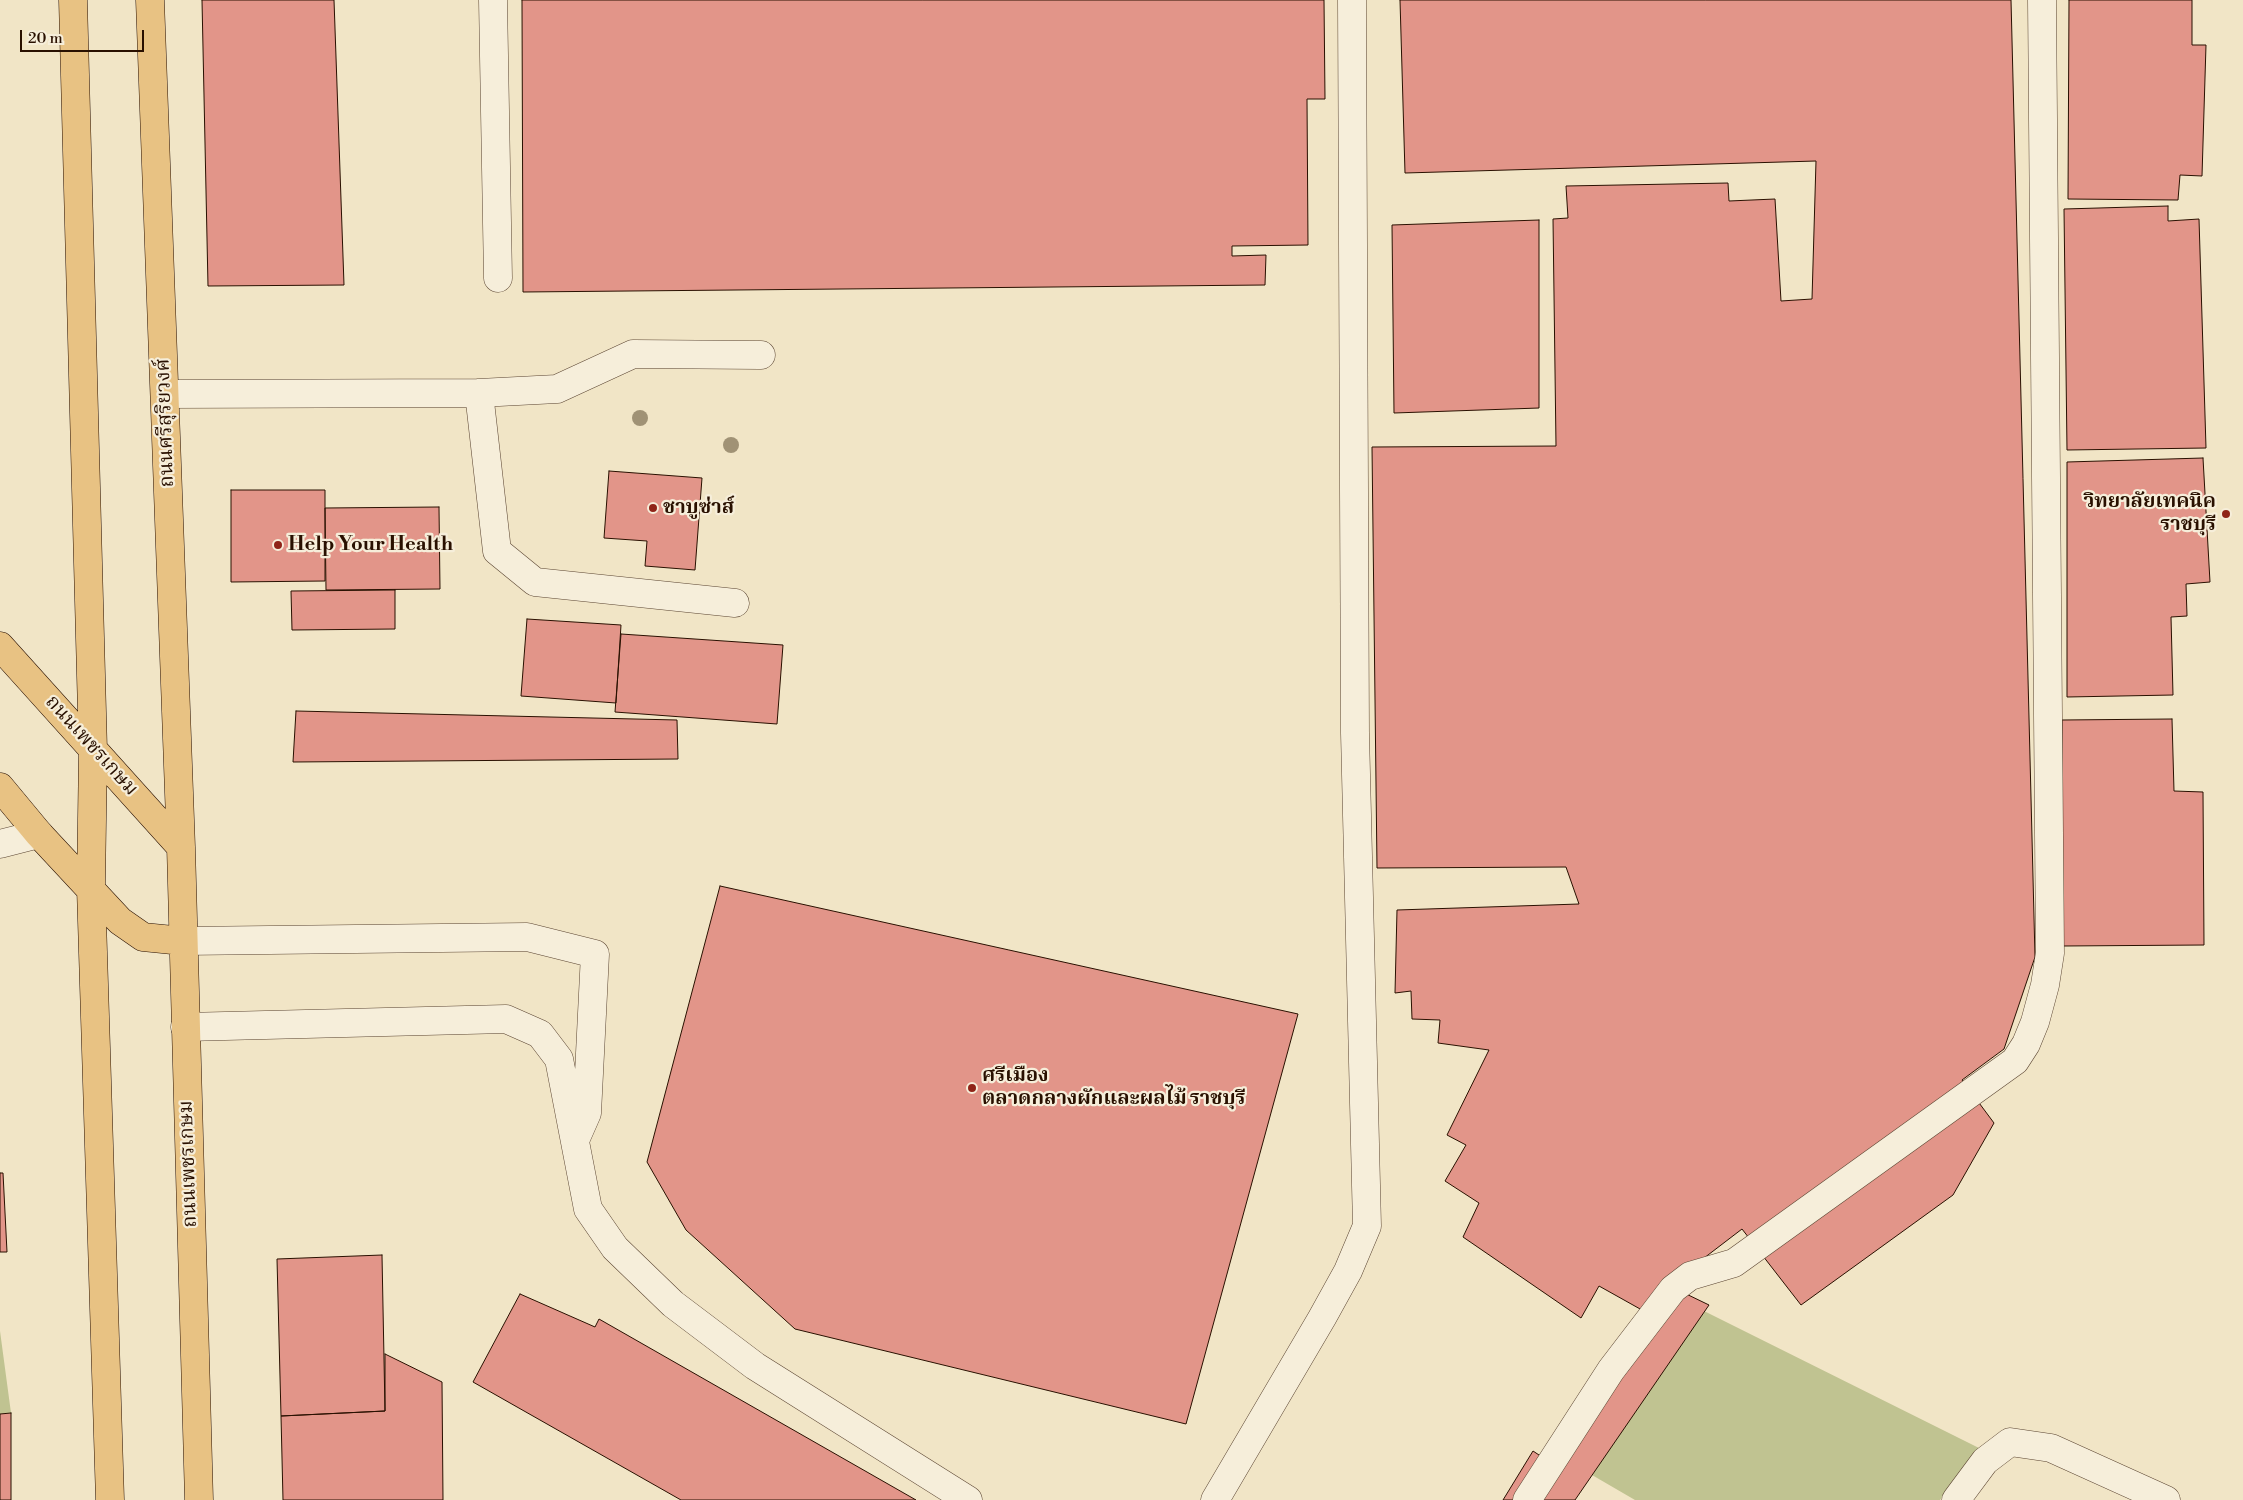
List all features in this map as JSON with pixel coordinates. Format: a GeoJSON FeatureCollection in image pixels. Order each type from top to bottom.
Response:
{"type":"FeatureCollection","features":[{"type":"Feature","properties":{"kind":"main road"},"geometry":{"type":"LineString","coordinates":[[73,0],[93,750],[91,888],[110,1500]]}},
{"type":"Feature","properties":{"kind":"main road","name":"ถนนศรีสุริยวงศ์"},"geometry":{"type":"LineString","coordinates":[[150,0],[182,846],[183,941]]}},
{"type":"Feature","properties":{"kind":"main road","name":"ถนนเพชรเกษม"},"geometry":{"type":"LineString","coordinates":[[0,646],[182,846]]}},
{"type":"Feature","properties":{"kind":"main road"},"geometry":{"type":"LineString","coordinates":[[0,787],[39,834],[120,921],[143,937],[183,941]]}},
{"type":"Feature","properties":{"kind":"main road","name":"ถนนเพชรเกษม"},"geometry":{"type":"LineString","coordinates":[[183,941],[199,1500]]}},
{"type":"Feature","properties":{"kind":"street"},"geometry":{"type":"LineString","coordinates":[[493,0],[498,278]]}},
{"type":"Feature","properties":{"kind":"street"},"geometry":{"type":"LineString","coordinates":[[1215,1500],[1322,1318],[1348,1271],[1368,1226],[1355,733],[1352,0]]}},
{"type":"Feature","properties":{"kind":"street"},"geometry":{"type":"LineString","coordinates":[[1527,1500],[1611,1370],[1673,1289],[1690,1276],[1734,1263],[2015,1060],[2026,1044],[2034,1022],[2045,985],[2050,953],[2042,0]]}},
{"type":"Feature","properties":{"kind":"street"},"geometry":{"type":"LineString","coordinates":[[166,394],[479,393],[557,389],[633,354],[761,355]]}},
{"type":"Feature","properties":{"kind":"street"},"geometry":{"type":"LineString","coordinates":[[479,393],[497,551],[535,582],[735,603]]}},
{"type":"Feature","properties":{"kind":"street"},"geometry":{"type":"LineString","coordinates":[[0,844],[39,834]]}},
{"type":"Feature","properties":{"kind":"street"},"geometry":{"type":"LineString","coordinates":[[183,941],[527,937],[595,954],[587,1114],[576,1139]]}},
{"type":"Feature","properties":{"kind":"street"},"geometry":{"type":"LineString","coordinates":[[186,1027],[506,1019],[540,1034],[559,1059],[576,1139],[588,1209],[615,1248],[672,1304],[755,1366],[968,1500]]}},
{"type":"Feature","properties":{"kind":"street"},"geometry":{"type":"LineString","coordinates":[[1956,1500],[1985,1461],[2010,1442],[2051,1448],[2166,1500]]}},
{"type":"Feature","properties":{"kind":"green space"},"geometry":{"type":"Polygon","coordinates":[[[1704,1311],[1979,1448],[1940,1500],[1635,1500],[1592,1475],[1704,1311]]]}},
{"type":"Feature","properties":{"kind":"green space"},"geometry":{"type":"Polygon","coordinates":[[[0,1331],[11,1413],[0,1414],[0,1331]]]}},
{"type":"Feature","properties":{"kind":"building"},"geometry":{"type":"Polygon","coordinates":[[[202,0],[334,0],[344,285],[208,286],[202,0]]]}},
{"type":"Feature","properties":{"kind":"building"},"geometry":{"type":"Polygon","coordinates":[[[522,0],[1324,0],[1325,99],[1307,99],[1308,245],[1232,246],[1232,256],[1266,255],[1265,285],[523,292],[522,0]]]}},
{"type":"Feature","properties":{"kind":"building"},"geometry":{"type":"Polygon","coordinates":[[[1400,0],[2011,0],[2035,957],[2004,1049],[1962,1080],[1994,1123],[1953,1195],[1801,1305],[1742,1229],[1691,1268],[1658,1319],[1599,1286],[1581,1318],[1463,1237],[1479,1203],[1445,1181],[1466,1145],[1447,1135],[1489,1050],[1438,1043],[1440,1020],[1412,1019],[1411,991],[1395,993],[1397,910],[1579,904],[1566,867],[1377,868],[1372,447],[1556,446],[1553,219],[1568,218],[1566,186],[1728,183],[1729,201],[1775,199],[1781,301],[1812,299],[1816,161],[1405,173],[1400,0]]]}},
{"type":"Feature","properties":{"kind":"building"},"geometry":{"type":"Polygon","coordinates":[[[2069,0],[2192,0],[2192,45],[2206,45],[2202,176],[2180,175],[2178,200],[2068,199],[2069,0]]]}},
{"type":"Feature","properties":{"kind":"building"},"geometry":{"type":"Polygon","coordinates":[[[2168,206],[2168,221],[2199,219],[2206,448],[2067,450],[2064,209],[2168,206]]]}},
{"type":"Feature","properties":{"kind":"building"},"geometry":{"type":"Polygon","coordinates":[[[1539,220],[1539,408],[1394,413],[1392,225],[1539,220]]]}},
{"type":"Feature","properties":{"kind":"building"},"geometry":{"type":"Polygon","coordinates":[[[2203,458],[2210,582],[2186,584],[2187,616],[2171,617],[2173,695],[2067,697],[2067,462],[2203,458]]]}},
{"type":"Feature","properties":{"kind":"building","name":"ชาบูซ่าส์"},"geometry":{"type":"Polygon","coordinates":[[[609,471],[702,478],[695,570],[645,566],[647,541],[604,538],[609,471]]]}},
{"type":"Feature","properties":{"kind":"building","name":"Help Your Health"},"geometry":{"type":"Polygon","coordinates":[[[231,490],[325,490],[325,581],[231,582],[231,490]]]}},
{"type":"Feature","properties":{"kind":"building"},"geometry":{"type":"Polygon","coordinates":[[[439,507],[440,589],[326,590],[325,508],[439,507]]]}},
{"type":"Feature","properties":{"kind":"building"},"geometry":{"type":"Polygon","coordinates":[[[395,590],[395,629],[292,630],[291,591],[395,590]]]}},
{"type":"Feature","properties":{"kind":"building"},"geometry":{"type":"Polygon","coordinates":[[[527,619],[621,625],[616,703],[521,696],[527,619]]]}},
{"type":"Feature","properties":{"kind":"building"},"geometry":{"type":"Polygon","coordinates":[[[621,634],[783,645],[777,724],[615,712],[621,634]]]}},
{"type":"Feature","properties":{"kind":"building"},"geometry":{"type":"Polygon","coordinates":[[[296,711],[677,720],[678,759],[293,762],[296,711]]]}},
{"type":"Feature","properties":{"kind":"building"},"geometry":{"type":"Polygon","coordinates":[[[2172,719],[2174,791],[2203,792],[2204,945],[2063,946],[2062,720],[2172,719]]]}},
{"type":"Feature","properties":{"kind":"building","name":"ศรีเมือง ตลาดกลางผักและผลไม้ ราชบุรี"},"geometry":{"type":"Polygon","coordinates":[[[720,886],[1298,1014],[1186,1424],[795,1329],[686,1230],[647,1162],[720,886]]]}},
{"type":"Feature","properties":{"kind":"building"},"geometry":{"type":"Polygon","coordinates":[[[0,1173],[3,1173],[7,1252],[0,1252],[0,1173]]]}},
{"type":"Feature","properties":{"kind":"building"},"geometry":{"type":"Polygon","coordinates":[[[382,1255],[385,1411],[281,1416],[277,1259],[382,1255]]]}},
{"type":"Feature","properties":{"kind":"building"},"geometry":{"type":"Polygon","coordinates":[[[1678,1290],[1709,1305],[1575,1500],[1503,1500],[1533,1451],[1545,1459],[1678,1290]]]}},
{"type":"Feature","properties":{"kind":"building"},"geometry":{"type":"Polygon","coordinates":[[[520,1294],[595,1327],[599,1319],[916,1500],[681,1500],[473,1382],[520,1294]]]}},
{"type":"Feature","properties":{"kind":"building"},"geometry":{"type":"Polygon","coordinates":[[[385,1354],[442,1382],[443,1500],[283,1500],[281,1416],[385,1411],[385,1354]]]}},
{"type":"Feature","properties":{"kind":"building"},"geometry":{"type":"Polygon","coordinates":[[[11,1413],[11,1500],[0,1500],[0,1414],[11,1413]]]}},
{"type":"Feature","properties":{"kind":"place","name":"ชาบูซ่าส์"},"geometry":{"type":"Point","coordinates":[653,508]}},
{"type":"Feature","properties":{"kind":"place","name":"วิทยาลัยเทคนิค ราชบุรี"},"geometry":{"type":"Point","coordinates":[2226,514]}},
{"type":"Feature","properties":{"kind":"place","name":"Help Your Health"},"geometry":{"type":"Point","coordinates":[278,545]}},
{"type":"Feature","properties":{"kind":"place","name":"ศรีเมือง ตลาดกลางผักและผลไม้ ราชบุรี"},"geometry":{"type":"Point","coordinates":[972,1088]}}]}
